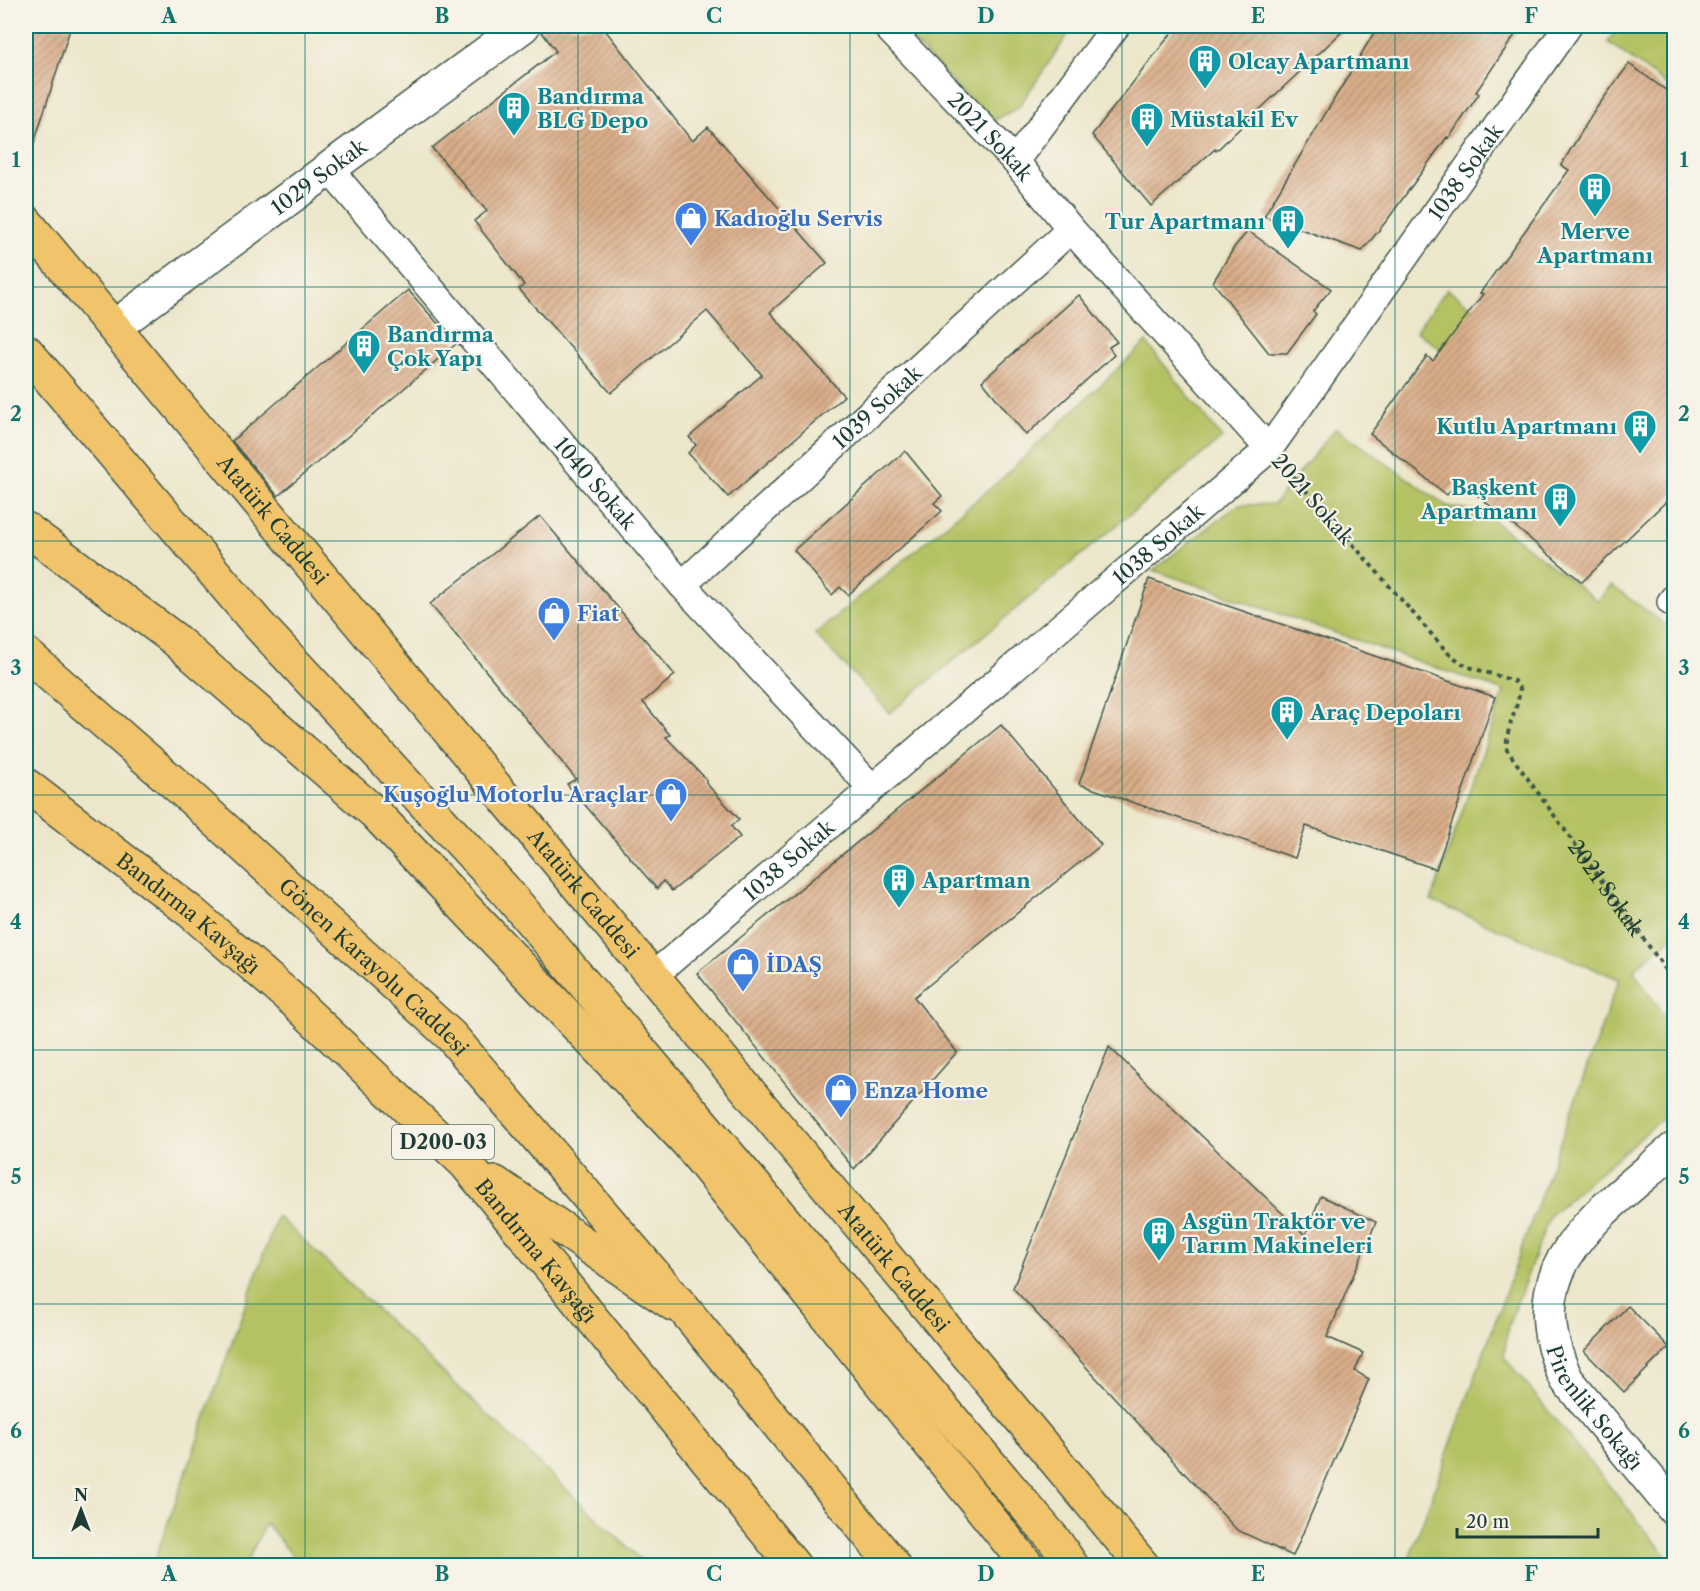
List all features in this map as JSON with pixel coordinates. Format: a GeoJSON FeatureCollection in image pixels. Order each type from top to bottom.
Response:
{"type":"FeatureCollection","features":[{"type":"Feature","properties":{"kind":"main road","name":"Atatürk Caddesi"},"geometry":{"type":"LineString","coordinates":[[26,222],[1143,1566]]}},
{"type":"Feature","properties":{"kind":"main road"},"geometry":{"type":"LineString","coordinates":[[26,351],[257,623],[504,889],[1047,1532],[1072,1566]]}},
{"type":"Feature","properties":{"kind":"main road"},"geometry":{"type":"LineString","coordinates":[[26,529],[173,638],[375,813],[687,1142],[1028,1566]]}},
{"type":"Feature","properties":{"kind":"main road","name":"Gönen Karayolu Caddesi"},"geometry":{"type":"LineString","coordinates":[[26,654],[190,797],[451,1036],[688,1314]]}},
{"type":"Feature","properties":{"kind":"main road","name":"Bandırma Kavşağı"},"geometry":{"type":"LineString","coordinates":[[26,784],[191,912],[294,1000],[466,1164],[794,1566]]}},
{"type":"Feature","properties":{"kind":"main road","name":"D200-03"},"geometry":{"type":"LineString","coordinates":[[466,1164],[688,1314],[894,1566]]}},
{"type":"Feature","properties":{"kind":"street","name":"1029 Sokak"},"geometry":{"type":"LineString","coordinates":[[114,327],[522,26]]}},
{"type":"Feature","properties":{"kind":"street","name":"Pirenlik Sokağı"},"geometry":{"type":"LineString","coordinates":[[1674,1149],[1590,1222],[1569,1247],[1556,1275],[1550,1303],[1550,1328],[1556,1358],[1567,1380],[1674,1509]]}},
{"type":"Feature","properties":{"kind":"lane","name":"2021 Sokak"},"geometry":{"type":"LineString","coordinates":[[886,26],[1015,162],[1071,229],[1269,449]]}},
{"type":"Feature","properties":{"kind":"lane"},"geometry":{"type":"LineString","coordinates":[[1015,162],[1116,26]]}},
{"type":"Feature","properties":{"kind":"lane","name":"1038 Sokak"},"geometry":{"type":"LineString","coordinates":[[654,975],[1269,449],[1568,26]]}},
{"type":"Feature","properties":{"kind":"lane","name":"1040 Sokak"},"geometry":{"type":"LineString","coordinates":[[329,168],[682,585],[872,788]]}},
{"type":"Feature","properties":{"kind":"lane","name":"1039 Sokak"},"geometry":{"type":"LineString","coordinates":[[682,585],[1071,229]]}},
{"type":"Feature","properties":{"kind":"path","name":"2021 Sokak"},"geometry":{"type":"LineString","coordinates":[[1269,449],[1448,653],[1466,666],[1514,681],[1520,689],[1519,699],[1508,723],[1507,750],[1674,981]]}},
{"type":"Feature","properties":{"kind":"green space"},"geometry":{"type":"Polygon","coordinates":[[[899,26],[1074,26],[1018,108],[991,122],[899,26]]]}},
{"type":"Feature","properties":{"kind":"green space"},"geometry":{"type":"Polygon","coordinates":[[[1619,26],[1674,26],[1674,90],[1608,42],[1619,26]]]}},
{"type":"Feature","properties":{"kind":"green space"},"geometry":{"type":"Polygon","coordinates":[[[1447,289],[1571,379],[1540,421],[1416,331],[1447,289]]]}},
{"type":"Feature","properties":{"kind":"green space"},"geometry":{"type":"Polygon","coordinates":[[[1146,342],[1222,438],[890,713],[815,634],[998,482],[1146,342]]]}},
{"type":"Feature","properties":{"kind":"green space"},"geometry":{"type":"Polygon","coordinates":[[[1336,428],[1447,506],[1483,513],[1598,601],[1611,585],[1674,631],[1674,936],[1633,970],[1674,1030],[1674,1109],[1550,1215],[1508,1327],[1504,1357],[1674,1565],[1407,1565],[1619,979],[1431,901],[1504,691],[1153,570],[1238,505],[1274,504],[1336,428]]]}},
{"type":"Feature","properties":{"kind":"green space"},"geometry":{"type":"Polygon","coordinates":[[[277,1216],[646,1565],[300,1565],[266,1523],[245,1565],[153,1565],[277,1216]]]}},
{"type":"Feature","properties":{"kind":"building"},"geometry":{"type":"Polygon","coordinates":[[[26,26],[71,26],[34,143],[26,141],[26,26]]]}},
{"type":"Feature","properties":{"kind":"building"},"geometry":{"type":"Polygon","coordinates":[[[541,26],[602,26],[692,141],[708,127],[827,263],[770,312],[844,396],[728,497],[688,453],[696,445],[689,437],[762,375],[707,311],[611,393],[519,289],[524,285],[474,221],[487,211],[432,148],[556,51],[541,31],[541,26]]]}},
{"type":"Feature","properties":{"kind":"building"},"geometry":{"type":"Polygon","coordinates":[[[1177,26],[1348,26],[1216,151],[1215,149],[1151,206],[1092,135],[1177,26]]]}},
{"type":"Feature","properties":{"kind":"building"},"geometry":{"type":"Polygon","coordinates":[[[1378,26],[1521,26],[1476,92],[1479,94],[1449,138],[1447,137],[1362,251],[1264,216],[1378,26]]]}},
{"type":"Feature","properties":{"kind":"building"},"geometry":{"type":"Polygon","coordinates":[[[1629,64],[1674,96],[1674,494],[1582,582],[1459,480],[1447,495],[1370,434],[1427,356],[1433,361],[1483,294],[1480,293],[1569,170],[1561,165],[1595,110],[1629,64]]]}},
{"type":"Feature","properties":{"kind":"building"},"geometry":{"type":"Polygon","coordinates":[[[1248,231],[1331,289],[1313,311],[1316,314],[1287,353],[1269,353],[1213,282],[1235,246],[1248,231]]]}},
{"type":"Feature","properties":{"kind":"building","name":"Bandırma Çok Yapı"},"geometry":{"type":"Polygon","coordinates":[[[408,290],[456,344],[278,496],[232,441],[408,290]]]}},
{"type":"Feature","properties":{"kind":"building"},"geometry":{"type":"Polygon","coordinates":[[[1079,295],[1117,342],[1109,347],[1114,355],[1026,435],[982,381],[1079,295]]]}},
{"type":"Feature","properties":{"kind":"building"},"geometry":{"type":"Polygon","coordinates":[[[905,451],[942,496],[934,503],[942,511],[848,595],[840,587],[832,595],[794,550],[905,451]]]}},
{"type":"Feature","properties":{"kind":"building","name":"Fiat"},"geometry":{"type":"Polygon","coordinates":[[[540,516],[675,675],[643,702],[670,735],[666,737],[706,779],[706,783],[739,819],[731,826],[740,837],[672,891],[663,881],[657,889],[567,784],[576,779],[430,604],[540,516]]]}},
{"type":"Feature","properties":{"kind":"building","name":"Araç Depoları"},"geometry":{"type":"Polygon","coordinates":[[[1149,579],[1495,697],[1436,869],[1306,826],[1295,858],[1079,784],[1149,579]]]}},
{"type":"Feature","properties":{"kind":"building","name":"Apartman"},"geometry":{"type":"Polygon","coordinates":[[[1001,725],[1101,845],[914,997],[957,1052],[854,1169],[697,973],[1001,725]]]}},
{"type":"Feature","properties":{"kind":"building","name":"Asgün Traktör ve Tarım Makineleri"},"geometry":{"type":"Polygon","coordinates":[[[1109,1047],[1305,1235],[1321,1196],[1376,1222],[1327,1337],[1363,1353],[1355,1371],[1369,1379],[1293,1556],[1237,1530],[1013,1288],[1109,1047]]]}},
{"type":"Feature","properties":{"kind":"building"},"geometry":{"type":"Polygon","coordinates":[[[1628,1306],[1669,1347],[1624,1392],[1584,1351],[1628,1306]]]}},
{"type":"Feature","properties":{"kind":"place","name":"Olcay Apartmanı"},"geometry":{"type":"Point","coordinates":[1205,90]}},
{"type":"Feature","properties":{"kind":"place","name":"Bandırma BLG Depo"},"geometry":{"type":"Point","coordinates":[514,137]}},
{"type":"Feature","properties":{"kind":"place","name":"Müstakil Ev"},"geometry":{"type":"Point","coordinates":[1147,148]}},
{"type":"Feature","properties":{"kind":"place","name":"Merve Apartmanı"},"geometry":{"type":"Point","coordinates":[1595,218]}},
{"type":"Feature","properties":{"kind":"place","name":"Kadıoğlu Servis"},"geometry":{"type":"Point","coordinates":[691,247]}},
{"type":"Feature","properties":{"kind":"place","name":"Tur Apartmanı"},"geometry":{"type":"Point","coordinates":[1288,250]}},
{"type":"Feature","properties":{"kind":"place","name":"Bandırma Çok Yapı"},"geometry":{"type":"Point","coordinates":[364,375]}},
{"type":"Feature","properties":{"kind":"place","name":"Kutlu Apartmanı"},"geometry":{"type":"Point","coordinates":[1640,455]}},
{"type":"Feature","properties":{"kind":"place","name":"Başkent Apartmanı"},"geometry":{"type":"Point","coordinates":[1560,528]}},
{"type":"Feature","properties":{"kind":"place","name":"Fiat"},"geometry":{"type":"Point","coordinates":[554,642]}},
{"type":"Feature","properties":{"kind":"place","name":"Araç Depoları"},"geometry":{"type":"Point","coordinates":[1287,741]}},
{"type":"Feature","properties":{"kind":"place","name":"Kuşoğlu Motorlu Araçlar"},"geometry":{"type":"Point","coordinates":[671,823]}},
{"type":"Feature","properties":{"kind":"place","name":"Apartman"},"geometry":{"type":"Point","coordinates":[899,909]}},
{"type":"Feature","properties":{"kind":"place","name":"İDAŞ"},"geometry":{"type":"Point","coordinates":[743,993]}},
{"type":"Feature","properties":{"kind":"place","name":"Enza Home"},"geometry":{"type":"Point","coordinates":[841,1119]}},
{"type":"Feature","properties":{"kind":"place","name":"Asgün Traktör ve Tarım Makineleri"},"geometry":{"type":"Point","coordinates":[1159,1262]}}]}
